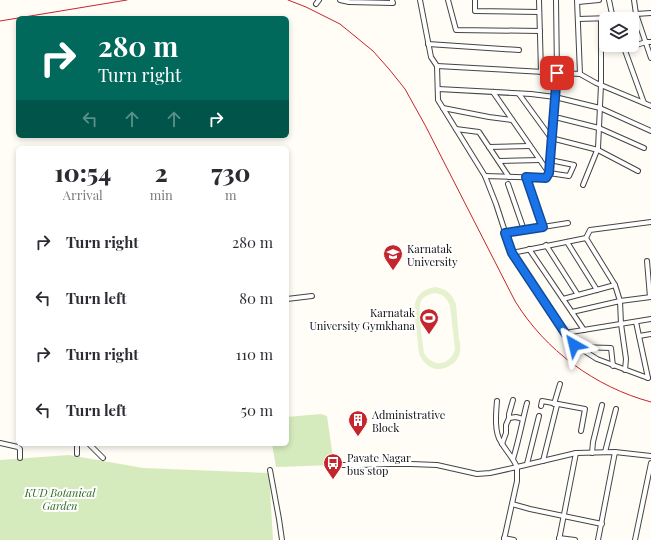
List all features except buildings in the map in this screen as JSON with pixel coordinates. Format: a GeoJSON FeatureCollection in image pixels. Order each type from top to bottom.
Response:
{"type":"FeatureCollection","features":[{"type":"Feature","properties":{"kind":"street"},"geometry":{"type":"LineString","coordinates":[[340,0],[349,2],[393,3],[392,0]]}},
{"type":"Feature","properties":{"kind":"street"},"geometry":{"type":"LineString","coordinates":[[420,0],[431,57],[437,66],[438,100],[486,176],[512,253],[565,333],[574,345],[597,359],[648,378],[636,322]]}},
{"type":"Feature","properties":{"kind":"street"},"geometry":{"type":"LineString","coordinates":[[448,0],[456,30],[540,31]]}},
{"type":"Feature","properties":{"kind":"street"},"geometry":{"type":"LineString","coordinates":[[475,0],[475,11],[539,12]]}},
{"type":"Feature","properties":{"kind":"street"},"geometry":{"type":"LineString","coordinates":[[539,0],[541,72]]}},
{"type":"Feature","properties":{"kind":"street"},"geometry":{"type":"LineString","coordinates":[[486,176],[546,178],[549,173],[557,73],[556,0]]}},
{"type":"Feature","properties":{"kind":"street"},"geometry":{"type":"LineString","coordinates":[[580,74],[577,1],[599,0]]}},
{"type":"Feature","properties":{"kind":"street"},"geometry":{"type":"LineString","coordinates":[[609,0],[611,12]]}},
{"type":"Feature","properties":{"kind":"street"},"geometry":{"type":"LineString","coordinates":[[634,0],[636,12]]}},
{"type":"Feature","properties":{"kind":"street"},"geometry":{"type":"LineString","coordinates":[[639,14],[651,13]]}},
{"type":"Feature","properties":{"kind":"street"},"geometry":{"type":"LineString","coordinates":[[578,19],[599,19]]}},
{"type":"Feature","properties":{"kind":"street"},"geometry":{"type":"LineString","coordinates":[[639,21],[648,42],[651,58]]}},
{"type":"Feature","properties":{"kind":"street"},"geometry":{"type":"LineString","coordinates":[[428,44],[519,50]]}},
{"type":"Feature","properties":{"kind":"street"},"geometry":{"type":"LineString","coordinates":[[583,185],[598,150],[601,52]]}},
{"type":"Feature","properties":{"kind":"street"},"geometry":{"type":"LineString","coordinates":[[625,52],[644,103]]}},
{"type":"Feature","properties":{"kind":"street"},"geometry":{"type":"LineString","coordinates":[[437,66],[580,74],[601,85],[651,106]]}},
{"type":"Feature","properties":{"kind":"street"},"geometry":{"type":"LineString","coordinates":[[438,89],[531,94],[555,97],[600,108],[651,130]]}},
{"type":"Feature","properties":{"kind":"street"},"geometry":{"type":"LineString","coordinates":[[493,92],[549,173],[569,176],[574,165],[550,160]]}},
{"type":"Feature","properties":{"kind":"street"},"geometry":{"type":"LineString","coordinates":[[519,94],[551,138],[598,150],[638,171]]}},
{"type":"Feature","properties":{"kind":"street"},"geometry":{"type":"LineString","coordinates":[[443,108],[512,120]]}},
{"type":"Feature","properties":{"kind":"street"},"geometry":{"type":"LineString","coordinates":[[554,118],[599,128],[644,148]]}},
{"type":"Feature","properties":{"kind":"street"},"geometry":{"type":"LineString","coordinates":[[456,129],[480,132],[509,177]]}},
{"type":"Feature","properties":{"kind":"street"},"geometry":{"type":"LineString","coordinates":[[489,147],[530,146]]}},
{"type":"Feature","properties":{"kind":"street"},"geometry":{"type":"LineString","coordinates":[[499,161],[540,160]]}},
{"type":"Feature","properties":{"kind":"street"},"geometry":{"type":"LineString","coordinates":[[526,177],[543,227]]}},
{"type":"Feature","properties":{"kind":"street"},"geometry":{"type":"LineString","coordinates":[[508,184],[524,230]]}},
{"type":"Feature","properties":{"kind":"street"},"geometry":{"type":"LineString","coordinates":[[505,233],[568,222]]}},
{"type":"Feature","properties":{"kind":"street"},"geometry":{"type":"LineString","coordinates":[[586,238],[590,230],[651,222]]}},
{"type":"Feature","properties":{"kind":"street"},"geometry":{"type":"LineString","coordinates":[[512,253],[586,238]]}},
{"type":"Feature","properties":{"kind":"street"},"geometry":{"type":"LineString","coordinates":[[586,238],[615,286],[620,301],[621,324],[626,359],[625,370]]}},
{"type":"Feature","properties":{"kind":"street"},"geometry":{"type":"LineString","coordinates":[[567,242],[597,290]]}},
{"type":"Feature","properties":{"kind":"street"},"geometry":{"type":"LineString","coordinates":[[546,246],[578,295]]}},
{"type":"Feature","properties":{"kind":"street"},"geometry":{"type":"LineString","coordinates":[[529,249],[584,330]]}},
{"type":"Feature","properties":{"kind":"street"},"geometry":{"type":"LineString","coordinates":[[572,312],[620,301],[651,297],[647,261]]}},
{"type":"Feature","properties":{"kind":"street"},"geometry":{"type":"LineString","coordinates":[[563,299],[615,286]]}},
{"type":"Feature","properties":{"kind":"street"},"geometry":{"type":"LineString","coordinates":[[289,299],[312,296]]}},
{"type":"Feature","properties":{"kind":"street"},"geometry":{"type":"LineString","coordinates":[[565,333],[651,319]]}},
{"type":"Feature","properties":{"kind":"street"},"geometry":{"type":"LineString","coordinates":[[639,336],[651,334]]}},
{"type":"Feature","properties":{"kind":"street"},"geometry":{"type":"LineString","coordinates":[[577,347],[611,348],[613,366]]}},
{"type":"Feature","properties":{"kind":"street"},"geometry":{"type":"LineString","coordinates":[[543,461],[560,384]]}},
{"type":"Feature","properties":{"kind":"street"},"geometry":{"type":"LineString","coordinates":[[502,444],[514,400]]}},
{"type":"Feature","properties":{"kind":"street"},"geometry":{"type":"LineString","coordinates":[[497,401],[496,425],[498,436],[517,466],[517,481],[504,539],[514,540]]}},
{"type":"Feature","properties":{"kind":"street"},"geometry":{"type":"LineString","coordinates":[[542,406],[542,401],[586,409],[581,431]]}},
{"type":"Feature","properties":{"kind":"street"},"geometry":{"type":"LineString","coordinates":[[513,459],[522,430],[527,403]]}},
{"type":"Feature","properties":{"kind":"street"},"geometry":{"type":"LineString","coordinates":[[592,453],[593,442],[602,405]]}},
{"type":"Feature","properties":{"kind":"street"},"geometry":{"type":"LineString","coordinates":[[605,452],[616,409]]}},
{"type":"Feature","properties":{"kind":"street"},"geometry":{"type":"LineString","coordinates":[[527,464],[539,416]]}},
{"type":"Feature","properties":{"kind":"street"},"geometry":{"type":"LineString","coordinates":[[509,418],[516,417],[523,419]]}},
{"type":"Feature","properties":{"kind":"street"},"geometry":{"type":"LineString","coordinates":[[0,443],[18,447],[20,449],[20,458]]}},
{"type":"Feature","properties":{"kind":"street"},"geometry":{"type":"LineString","coordinates":[[77,446],[77,454]]}},
{"type":"Feature","properties":{"kind":"street"},"geometry":{"type":"LineString","coordinates":[[91,446],[103,458]]}},
{"type":"Feature","properties":{"kind":"street"},"geometry":{"type":"LineString","coordinates":[[598,540],[615,452]]}},
{"type":"Feature","properties":{"kind":"street"},"geometry":{"type":"LineString","coordinates":[[340,465],[411,464],[437,466],[477,474],[576,453],[615,452],[651,456]]}},
{"type":"Feature","properties":{"kind":"street"},"geometry":{"type":"LineString","coordinates":[[575,540],[559,539],[576,453]]}},
{"type":"Feature","properties":{"kind":"street"},"geometry":{"type":"LineString","coordinates":[[635,540],[651,463]]}},
{"type":"Feature","properties":{"kind":"street"},"geometry":{"type":"LineString","coordinates":[[270,470],[282,540]]}},
{"type":"Feature","properties":{"kind":"street"},"geometry":{"type":"LineString","coordinates":[[645,490],[651,490]]}},
{"type":"Feature","properties":{"kind":"street"},"geometry":{"type":"LineString","coordinates":[[512,504],[602,524]]}},
{"type":"Feature","properties":{"kind":"green space"},"geometry":{"type":"Polygon","coordinates":[[[435,287],[446,290],[456,304],[460,346],[459,355],[455,362],[442,369],[435,369],[429,366],[424,362],[419,354],[415,307],[418,297],[427,289],[435,287]],[[435,293],[427,296],[421,301],[420,319],[424,353],[432,361],[441,363],[449,359],[455,350],[450,306],[444,297],[435,293]]]}},
{"type":"Feature","properties":{"kind":"green space"},"geometry":{"type":"Polygon","coordinates":[[[321,414],[327,416],[334,465],[276,467],[272,446],[289,446],[289,417],[321,414]]]}},
{"type":"Feature","properties":{"kind":"green space","name":"KUD Botanical Garden"},"geometry":{"type":"Polygon","coordinates":[[[69,455],[143,468],[269,473],[273,540],[0,540],[0,460],[69,455]]]}},
{"type":"Feature","properties":{"kind":"railway"},"geometry":{"type":"LineString","coordinates":[[30,16],[127,0]]}},
{"type":"Feature","properties":{"kind":"railway"},"geometry":{"type":"LineString","coordinates":[[288,0],[340,24],[373,51],[405,89],[515,301],[527,319],[541,335],[556,351],[591,376],[610,387],[651,402]]}},
{"type":"Feature","properties":{"kind":"railway"},"geometry":{"type":"LineString","coordinates":[[0,21],[16,18]]}},
{"type":"Feature","properties":{"kind":"place","name":"Karnatak University"},"geometry":{"type":"Point","coordinates":[393,271]}},
{"type":"Feature","properties":{"kind":"place","name":"Karnatak University Gymkhana"},"geometry":{"type":"Point","coordinates":[429,335]}},
{"type":"Feature","properties":{"kind":"place","name":"Administrative Block"},"geometry":{"type":"Point","coordinates":[358,437]}},
{"type":"Feature","properties":{"kind":"place","name":"Pavate Nagar bus stop"},"geometry":{"type":"Point","coordinates":[333,480]}},
{"type":"Feature","properties":{"kind":"route"},"geometry":{"type":"LineString","coordinates":[[557,73],[549,173],[546,178],[526,177],[543,227],[505,233],[512,253],[574,345]]}}]}
